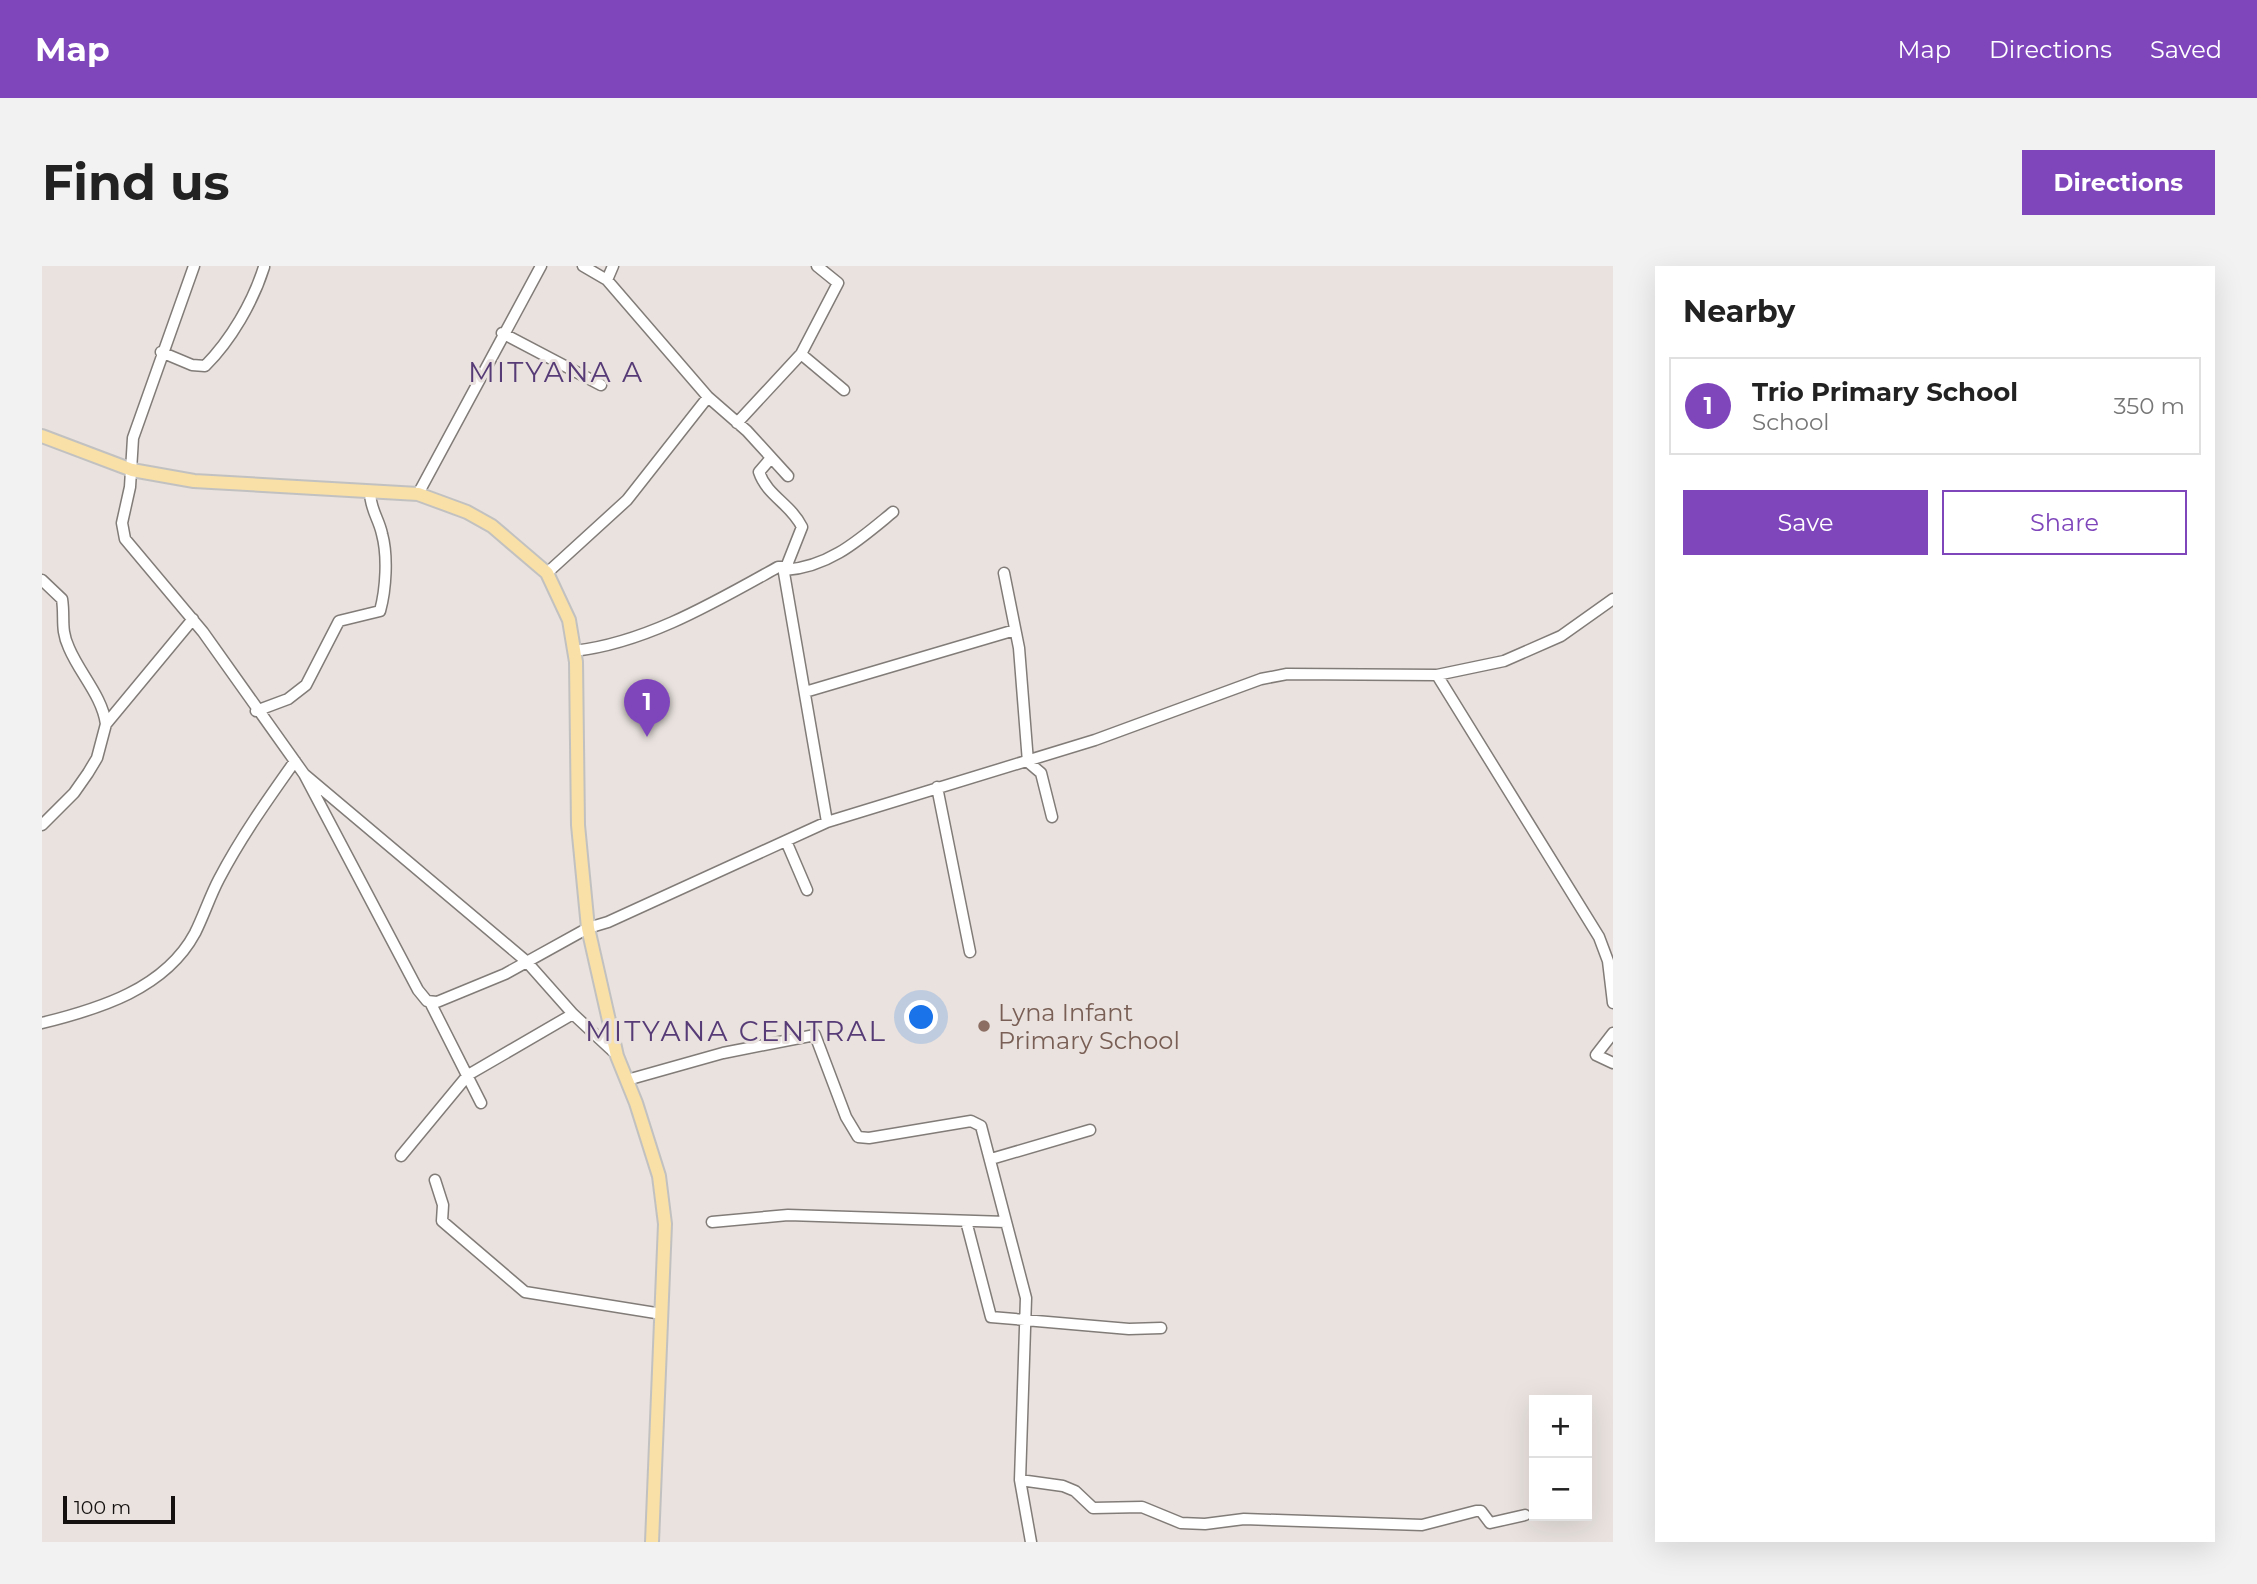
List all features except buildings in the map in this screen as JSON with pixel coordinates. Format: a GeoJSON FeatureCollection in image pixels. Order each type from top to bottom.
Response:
{"type":"FeatureCollection","features":[{"type":"Feature","properties":{"kind":"main road"},"geometry":{"type":"LineString","coordinates":[[42,436],[132,470],[194,481],[418,494],[467,512],[492,526],[547,573],[569,620],[574,651],[578,825],[588,928],[617,1056],[659,1176],[665,1224],[652,1542]]}},
{"type":"Feature","properties":{"kind":"street"},"geometry":{"type":"LineString","coordinates":[[194,266],[161,352],[133,438],[132,470],[122,523],[124,535],[193,620],[304,774],[418,990],[430,1002],[481,1103]]}},
{"type":"Feature","properties":{"kind":"street"},"geometry":{"type":"LineString","coordinates":[[418,494],[502,333],[541,266]]}},
{"type":"Feature","properties":{"kind":"street"},"geometry":{"type":"LineString","coordinates":[[583,266],[607,280],[708,397],[737,422],[789,476]]}},
{"type":"Feature","properties":{"kind":"street"},"geometry":{"type":"LineString","coordinates":[[607,280],[613,266]]}},
{"type":"Feature","properties":{"kind":"street"},"geometry":{"type":"LineString","coordinates":[[737,422],[801,354],[838,283],[817,266]]}},
{"type":"Feature","properties":{"kind":"street"},"geometry":{"type":"LineString","coordinates":[[161,352],[192,365],[205,366],[237,323],[258,285],[264,267]]}},
{"type":"Feature","properties":{"kind":"street"},"geometry":{"type":"LineString","coordinates":[[502,333],[601,385]]}},
{"type":"Feature","properties":{"kind":"street"},"geometry":{"type":"LineString","coordinates":[[801,354],[845,390]]}},
{"type":"Feature","properties":{"kind":"street"},"geometry":{"type":"LineString","coordinates":[[547,573],[627,500],[708,397]]}},
{"type":"Feature","properties":{"kind":"street"},"geometry":{"type":"LineString","coordinates":[[771,458],[759,472],[764,488],[783,500],[802,527],[785,570],[827,822]]}},
{"type":"Feature","properties":{"kind":"street"},"geometry":{"type":"LineString","coordinates":[[257,711],[288,699],[306,685],[339,621],[380,611],[385,550],[382,533],[370,503],[370,492]]}},
{"type":"Feature","properties":{"kind":"street"},"geometry":{"type":"LineString","coordinates":[[574,651],[609,647],[716,601],[778,567],[785,570],[826,561],[843,552],[893,512]]}},
{"type":"Feature","properties":{"kind":"street"},"geometry":{"type":"LineString","coordinates":[[1004,573],[1015,630],[1028,762],[1041,773],[1052,817]]}},
{"type":"Feature","properties":{"kind":"street"},"geometry":{"type":"LineString","coordinates":[[42,580],[62,599],[61,628],[68,647],[102,708],[106,724]]}},
{"type":"Feature","properties":{"kind":"street"},"geometry":{"type":"LineString","coordinates":[[430,1002],[457,994],[588,928],[608,922],[827,822],[1028,762],[1184,710],[1273,676],[1385,673],[1437,675],[1504,661],[1561,636],[1612,604]]}},
{"type":"Feature","properties":{"kind":"street"},"geometry":{"type":"LineString","coordinates":[[42,825],[74,793],[88,773],[97,758],[106,724],[193,620]]}},
{"type":"Feature","properties":{"kind":"street"},"geometry":{"type":"LineString","coordinates":[[805,692],[1015,630]]}},
{"type":"Feature","properties":{"kind":"street"},"geometry":{"type":"LineString","coordinates":[[1437,675],[1599,937],[1608,961],[1613,1003]]}},
{"type":"Feature","properties":{"kind":"street"},"geometry":{"type":"LineString","coordinates":[[42,1023],[116,1001],[146,984],[170,964],[194,933],[238,845],[295,761]]}},
{"type":"Feature","properties":{"kind":"street"},"geometry":{"type":"LineString","coordinates":[[304,774],[526,961],[573,1014],[617,1056]]}},
{"type":"Feature","properties":{"kind":"street"},"geometry":{"type":"LineString","coordinates":[[937,787],[970,953]]}},
{"type":"Feature","properties":{"kind":"street"},"geometry":{"type":"LineString","coordinates":[[786,841],[807,890]]}},
{"type":"Feature","properties":{"kind":"street"},"geometry":{"type":"LineString","coordinates":[[401,1156],[468,1075],[573,1014]]}},
{"type":"Feature","properties":{"kind":"street"},"geometry":{"type":"LineString","coordinates":[[1613,1033],[1596,1055],[1613,1063]]}},
{"type":"Feature","properties":{"kind":"street"},"geometry":{"type":"LineString","coordinates":[[627,1080],[723,1053],[815,1035],[846,1117],[858,1137],[977,1122],[984,1131],[1026,1298],[1020,1480],[1031,1542]]}},
{"type":"Feature","properties":{"kind":"street"},"geometry":{"type":"LineString","coordinates":[[991,1159],[1090,1130]]}},
{"type":"Feature","properties":{"kind":"street"},"geometry":{"type":"LineString","coordinates":[[435,1180],[443,1205],[442,1221],[519,1288],[662,1314]]}},
{"type":"Feature","properties":{"kind":"street"},"geometry":{"type":"LineString","coordinates":[[712,1222],[788,1215],[1006,1222]]}},
{"type":"Feature","properties":{"kind":"street"},"geometry":{"type":"LineString","coordinates":[[966,1221],[988,1315],[1025,1322],[1129,1329],[1161,1328]]}},
{"type":"Feature","properties":{"kind":"street"},"geometry":{"type":"LineString","coordinates":[[1020,1480],[1063,1486],[1075,1492],[1093,1508],[1142,1507],[1181,1522],[1205,1524],[1244,1518],[1422,1525],[1479,1511],[1490,1523],[1525,1515]]}},
{"type":"Feature","properties":{"kind":"place","name":"Trio Primary School"},"geometry":{"type":"Point","coordinates":[647,737]}},
{"type":"Feature","properties":{"kind":"place","name":"Lyna Infant Primary School"},"geometry":{"type":"Point","coordinates":[984,1026]}},
{"type":"Feature","properties":{"kind":"district","name":"MITYANA A"},"geometry":{"type":"Point","coordinates":[556,372]}},
{"type":"Feature","properties":{"kind":"district","name":"MITYANA CENTRAL"},"geometry":{"type":"Point","coordinates":[736,1031]}}]}
